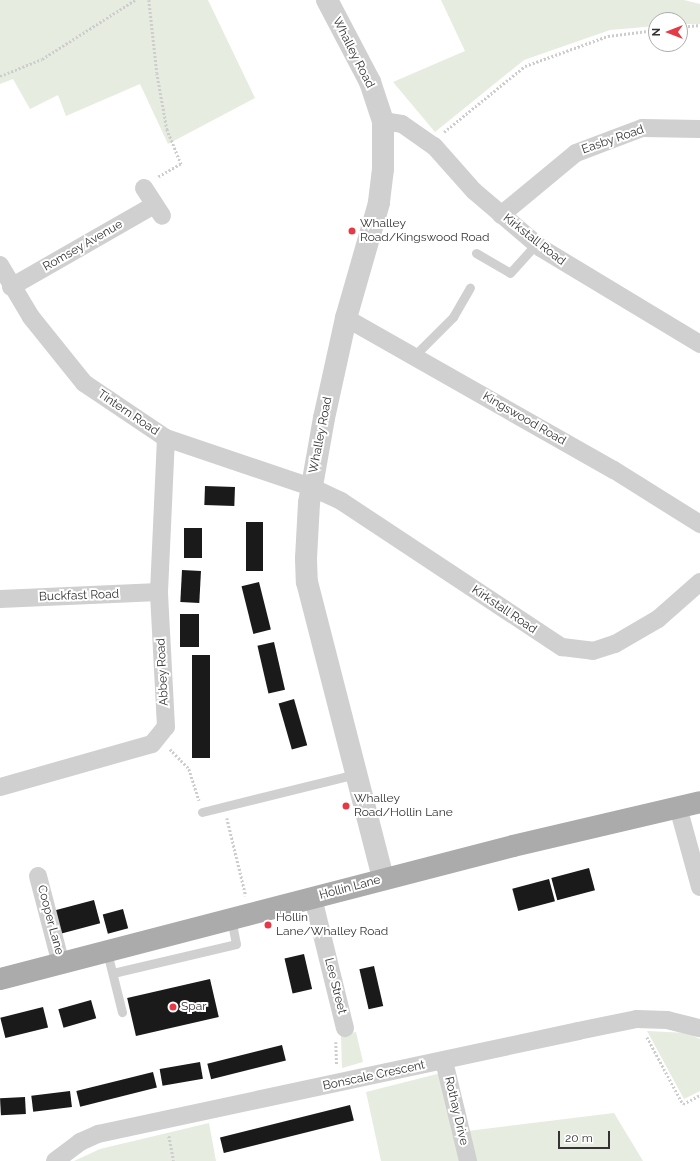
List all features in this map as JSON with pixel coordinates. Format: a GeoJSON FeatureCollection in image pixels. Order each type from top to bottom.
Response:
{"type":"FeatureCollection","features":[{"type":"Feature","properties":{"kind":"main road","name":"Hollin Lane"},"geometry":{"type":"LineString","coordinates":[[0,979],[383,879],[700,802]]}},
{"type":"Feature","properties":{"kind":"street","name":"Whalley Road"},"geometry":{"type":"LineString","coordinates":[[327,0],[370,82],[383,121],[383,169],[378,203],[346,318],[311,487],[306,532],[307,582],[383,879]]}},
{"type":"Feature","properties":{"kind":"street","name":"Kirkstall Road"},"geometry":{"type":"LineString","coordinates":[[383,121],[402,124],[429,143],[453,170],[501,215],[563,264],[700,344]]}},
{"type":"Feature","properties":{"kind":"street","name":"Easby Road"},"geometry":{"type":"LineString","coordinates":[[501,215],[576,153],[642,128],[700,129]]}},
{"type":"Feature","properties":{"kind":"street","name":"Romsey Avenue"},"geometry":{"type":"LineString","coordinates":[[11,287],[158,210],[144,188]]}},
{"type":"Feature","properties":{"kind":"street","name":"Tintern Road"},"geometry":{"type":"LineString","coordinates":[[0,265],[11,287],[31,317],[84,383],[166,438],[311,487]]}},
{"type":"Feature","properties":{"kind":"street","name":"Kingswood Road"},"geometry":{"type":"LineString","coordinates":[[346,318],[415,355],[614,470],[700,524]]}},
{"type":"Feature","properties":{"kind":"street","name":"Abbey Road"},"geometry":{"type":"LineString","coordinates":[[158,736],[166,727],[159,592],[166,438]]}},
{"type":"Feature","properties":{"kind":"street","name":"Kirkstall Road"},"geometry":{"type":"LineString","coordinates":[[311,487],[354,509],[562,647],[593,651],[615,644],[658,619],[700,582]]}},
{"type":"Feature","properties":{"kind":"street","name":"Buckfast Road"},"geometry":{"type":"LineString","coordinates":[[0,599],[159,592]]}},
{"type":"Feature","properties":{"kind":"street"},"geometry":{"type":"LineString","coordinates":[[0,787],[152,744],[158,736]]}},
{"type":"Feature","properties":{"kind":"street"},"geometry":{"type":"LineString","coordinates":[[678,807],[700,887]]}},
{"type":"Feature","properties":{"kind":"street","name":"Cooper Lane"},"geometry":{"type":"LineString","coordinates":[[38,876],[61,964]]}},
{"type":"Feature","properties":{"kind":"street","name":"Lee Street"},"geometry":{"type":"LineString","coordinates":[[314,898],[345,1028]]}},
{"type":"Feature","properties":{"kind":"street","name":"Bonscale Crescent"},"geometry":{"type":"LineString","coordinates":[[55,1161],[80,1142],[98,1134],[166,1118],[444,1062],[637,1019],[667,1020],[700,1028]]}},
{"type":"Feature","properties":{"kind":"street","name":"Rothay Drive"},"geometry":{"type":"LineString","coordinates":[[444,1062],[468,1161]]}},
{"type":"Feature","properties":{"kind":"lane"},"geometry":{"type":"LineString","coordinates":[[476,253],[510,273],[536,244]]}},
{"type":"Feature","properties":{"kind":"lane"},"geometry":{"type":"LineString","coordinates":[[415,355],[453,317],[470,287]]}},
{"type":"Feature","properties":{"kind":"lane"},"geometry":{"type":"LineString","coordinates":[[202,812],[355,774]]}},
{"type":"Feature","properties":{"kind":"lane"},"geometry":{"type":"LineString","coordinates":[[113,973],[236,944],[241,917]]}},
{"type":"Feature","properties":{"kind":"lane"},"geometry":{"type":"LineString","coordinates":[[107,952],[122,1012]]}},
{"type":"Feature","properties":{"kind":"path"},"geometry":{"type":"LineString","coordinates":[[0,76],[42,59],[135,0]]}},
{"type":"Feature","properties":{"kind":"path"},"geometry":{"type":"LineString","coordinates":[[144,188],[181,164],[168,129],[157,73],[148,0]]}},
{"type":"Feature","properties":{"kind":"path"},"geometry":{"type":"LineString","coordinates":[[688,26],[700,25]]}},
{"type":"Feature","properties":{"kind":"path"},"geometry":{"type":"LineString","coordinates":[[429,143],[524,66],[608,36],[648,31]]}},
{"type":"Feature","properties":{"kind":"path"},"geometry":{"type":"LineString","coordinates":[[158,736],[189,769],[202,812]]}},
{"type":"Feature","properties":{"kind":"path"},"geometry":{"type":"LineString","coordinates":[[224,806],[241,917]]}},
{"type":"Feature","properties":{"kind":"path"},"geometry":{"type":"LineString","coordinates":[[637,1019],[683,1104],[700,1095]]}},
{"type":"Feature","properties":{"kind":"path"},"geometry":{"type":"LineString","coordinates":[[341,1083],[336,1059],[336,1034],[345,1028]]}},
{"type":"Feature","properties":{"kind":"path"},"geometry":{"type":"LineString","coordinates":[[166,1118],[174,1161]]}},
{"type":"Feature","properties":{"kind":"shaded area"},"geometry":{"type":"Polygon","coordinates":[[[0,0],[208,0],[255,98],[168,144],[140,84],[66,116],[58,95],[30,109],[13,79],[0,84],[0,0]]]}},
{"type":"Feature","properties":{"kind":"shaded area"},"geometry":{"type":"Polygon","coordinates":[[[441,0],[684,0],[700,4],[700,24],[688,24],[688,12],[648,12],[648,27],[610,30],[524,60],[435,132],[393,82],[465,51],[441,0]]]}},
{"type":"Feature","properties":{"kind":"shaded area"},"geometry":{"type":"Polygon","coordinates":[[[647,1031],[687,1033],[700,1039],[700,1091],[684,1099],[647,1031]]]}},
{"type":"Feature","properties":{"kind":"shaded area"},"geometry":{"type":"Polygon","coordinates":[[[356,1032],[363,1062],[342,1068],[341,1035],[356,1032]]]}},
{"type":"Feature","properties":{"kind":"shaded area"},"geometry":{"type":"Polygon","coordinates":[[[453,1070],[468,1131],[614,1113],[643,1161],[381,1161],[366,1092],[453,1070]]]}},
{"type":"Feature","properties":{"kind":"shaded area"},"geometry":{"type":"Polygon","coordinates":[[[209,1123],[216,1161],[74,1161],[100,1149],[209,1123]]]}},
{"type":"Feature","properties":{"kind":"building"},"geometry":{"type":"Polygon","coordinates":[[[205,486],[235,487],[234,506],[204,505],[205,486]]]}},
{"type":"Feature","properties":{"kind":"building"},"geometry":{"type":"Polygon","coordinates":[[[246,522],[263,522],[263,571],[246,571],[246,522]]]}},
{"type":"Feature","properties":{"kind":"building"},"geometry":{"type":"Polygon","coordinates":[[[184,528],[202,528],[202,558],[184,558],[184,528]]]}},
{"type":"Feature","properties":{"kind":"building"},"geometry":{"type":"Polygon","coordinates":[[[182,570],[201,571],[199,603],[180,602],[182,570]]]}},
{"type":"Feature","properties":{"kind":"building"},"geometry":{"type":"Polygon","coordinates":[[[259,582],[271,630],[253,634],[242,586],[259,582]]]}},
{"type":"Feature","properties":{"kind":"building"},"geometry":{"type":"Polygon","coordinates":[[[180,614],[199,614],[199,647],[180,647],[180,614]]]}},
{"type":"Feature","properties":{"kind":"building"},"geometry":{"type":"Polygon","coordinates":[[[274,642],[285,690],[268,694],[257,646],[274,642]]]}},
{"type":"Feature","properties":{"kind":"building"},"geometry":{"type":"Polygon","coordinates":[[[192,655],[210,655],[210,758],[192,758],[192,655]]]}},
{"type":"Feature","properties":{"kind":"building"},"geometry":{"type":"Polygon","coordinates":[[[294,699],[307,745],[292,750],[279,703],[294,699]]]}},
{"type":"Feature","properties":{"kind":"building"},"geometry":{"type":"Polygon","coordinates":[[[589,868],[595,890],[557,900],[551,878],[589,868]]]}},
{"type":"Feature","properties":{"kind":"building"},"geometry":{"type":"Polygon","coordinates":[[[549,879],[555,901],[518,911],[512,889],[549,879]]]}},
{"type":"Feature","properties":{"kind":"building"},"geometry":{"type":"Polygon","coordinates":[[[94,900],[100,923],[61,934],[54,911],[94,900]]]}},
{"type":"Feature","properties":{"kind":"building"},"geometry":{"type":"Polygon","coordinates":[[[123,909],[128,928],[108,934],[103,914],[123,909]]]}},
{"type":"Feature","properties":{"kind":"building"},"geometry":{"type":"Polygon","coordinates":[[[304,954],[312,989],[293,994],[285,958],[304,954]]]}},
{"type":"Feature","properties":{"kind":"building"},"geometry":{"type":"Polygon","coordinates":[[[374,966],[383,1006],[369,1009],[359,969],[374,966]]]}},
{"type":"Feature","properties":{"kind":"building","name":"Spar"},"geometry":{"type":"Polygon","coordinates":[[[210,979],[219,1017],[136,1036],[127,998],[210,979]]]}},
{"type":"Feature","properties":{"kind":"building"},"geometry":{"type":"Polygon","coordinates":[[[91,1000],[96,1018],[64,1028],[58,1009],[91,1000]]]}},
{"type":"Feature","properties":{"kind":"building"},"geometry":{"type":"Polygon","coordinates":[[[43,1007],[48,1027],[5,1038],[0,1018],[43,1007]]]}},
{"type":"Feature","properties":{"kind":"building"},"geometry":{"type":"Polygon","coordinates":[[[282,1045],[286,1061],[211,1079],[207,1064],[282,1045]]]}},
{"type":"Feature","properties":{"kind":"building"},"geometry":{"type":"Polygon","coordinates":[[[200,1062],[203,1079],[163,1086],[160,1069],[200,1062]]]}},
{"type":"Feature","properties":{"kind":"building"},"geometry":{"type":"Polygon","coordinates":[[[153,1072],[157,1088],[80,1107],[76,1091],[153,1072]]]}},
{"type":"Feature","properties":{"kind":"building"},"geometry":{"type":"Polygon","coordinates":[[[70,1091],[72,1107],[33,1112],[31,1096],[70,1091]]]}},
{"type":"Feature","properties":{"kind":"building"},"geometry":{"type":"Polygon","coordinates":[[[25,1097],[26,1114],[1,1115],[0,1098],[25,1097]]]}},
{"type":"Feature","properties":{"kind":"building"},"geometry":{"type":"Polygon","coordinates":[[[350,1105],[354,1121],[224,1153],[220,1137],[350,1105]]]}},
{"type":"Feature","properties":{"kind":"place","name":"Whalley Road/Kingswood Road"},"geometry":{"type":"Point","coordinates":[352,231]}},
{"type":"Feature","properties":{"kind":"place","name":"Whalley Road/Hollin Lane"},"geometry":{"type":"Point","coordinates":[346,806]}},
{"type":"Feature","properties":{"kind":"place","name":"Hollin Lane/Whalley Road"},"geometry":{"type":"Point","coordinates":[268,925]}},
{"type":"Feature","properties":{"kind":"place","name":"Spar"},"geometry":{"type":"Point","coordinates":[173,1007]}}]}
